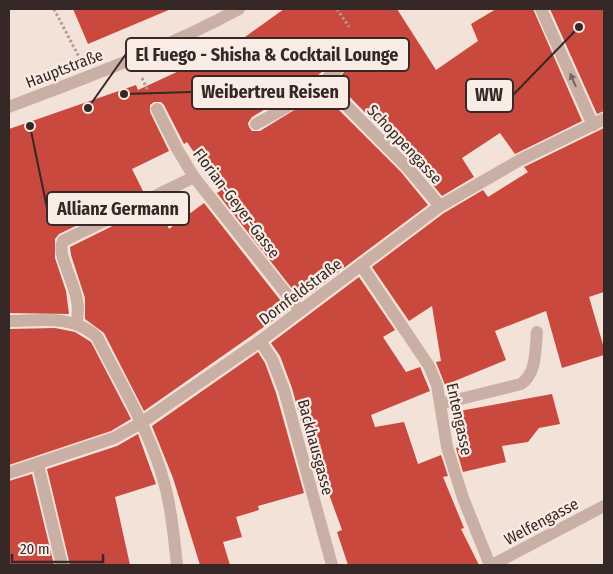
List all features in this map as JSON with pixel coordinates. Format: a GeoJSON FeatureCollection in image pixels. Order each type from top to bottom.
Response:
{"type":"FeatureCollection","features":[{"type":"Feature","properties":{"kind":"street","name":"Hauptstraße"},"geometry":{"type":"LineString","coordinates":[[9,106],[133,60],[199,31],[239,9]]}},
{"type":"Feature","properties":{"kind":"street"},"geometry":{"type":"LineString","coordinates":[[541,9],[599,122]]}},
{"type":"Feature","properties":{"kind":"street"},"geometry":{"type":"LineString","coordinates":[[256,124],[302,100],[324,83],[357,47]]}},
{"type":"Feature","properties":{"kind":"street","name":"Schoppengasse"},"geometry":{"type":"LineString","coordinates":[[324,83],[407,166],[440,206]]}},
{"type":"Feature","properties":{"kind":"street","name":"Florian-Geyer-Gasse"},"geometry":{"type":"LineString","coordinates":[[156,109],[194,177],[300,311]]}},
{"type":"Feature","properties":{"kind":"street","name":"Dornfeldstraße"},"geometry":{"type":"LineString","coordinates":[[9,473],[38,465],[114,438],[141,423],[260,341],[440,206],[520,160],[599,122]]}},
{"type":"Feature","properties":{"kind":"street"},"geometry":{"type":"LineString","coordinates":[[76,323],[79,313],[79,302],[61,252],[64,241],[194,177]]}},
{"type":"Feature","properties":{"kind":"street","name":"Entengasse"},"geometry":{"type":"LineString","coordinates":[[361,265],[429,366],[437,385],[447,447],[463,498],[491,565]]}},
{"type":"Feature","properties":{"kind":"street"},"geometry":{"type":"LineString","coordinates":[[9,322],[63,321],[76,323],[88,329],[97,337],[141,423],[166,487],[177,565]]}},
{"type":"Feature","properties":{"kind":"street"},"geometry":{"type":"LineString","coordinates":[[440,404],[521,384],[528,379],[532,372],[537,332]]}},
{"type":"Feature","properties":{"kind":"street","name":"Backhausgasse"},"geometry":{"type":"LineString","coordinates":[[260,341],[272,359],[284,390],[332,565]]}},
{"type":"Feature","properties":{"kind":"street"},"geometry":{"type":"LineString","coordinates":[[38,465],[62,565]]}},
{"type":"Feature","properties":{"kind":"street","name":"Welfengasse"},"geometry":{"type":"LineString","coordinates":[[491,565],[604,506]]}},
{"type":"Feature","properties":{"kind":"path"},"geometry":{"type":"LineString","coordinates":[[54,9],[88,76]]}},
{"type":"Feature","properties":{"kind":"path"},"geometry":{"type":"LineString","coordinates":[[337,9],[345,20]]}},
{"type":"Feature","properties":{"kind":"path"},"geometry":{"type":"LineString","coordinates":[[133,60],[156,109]]}},
{"type":"Feature","properties":{"kind":"building"},"geometry":{"type":"Polygon","coordinates":[[[73,9],[171,9],[88,44],[73,9]]]}},
{"type":"Feature","properties":{"kind":"building"},"geometry":{"type":"Polygon","coordinates":[[[284,9],[397,9],[436,70],[478,41],[471,24],[496,9],[533,9],[582,121],[515,154],[500,133],[462,158],[474,177],[442,196],[413,161],[335,82],[365,49],[362,41],[354,40],[329,66],[306,85],[252,117],[248,123],[249,127],[252,131],[260,131],[322,93],[401,172],[428,205],[301,300],[217,193],[220,191],[187,142],[184,144],[164,105],[161,102],[154,102],[150,105],[150,112],[169,151],[132,169],[144,193],[59,234],[55,239],[55,258],[66,291],[69,314],[9,313],[9,129],[136,85],[138,90],[207,58],[245,37],[284,9]]]}},
{"type":"Feature","properties":{"kind":"building"},"geometry":{"type":"Polygon","coordinates":[[[550,9],[604,9],[604,111],[597,114],[550,9]]]}},
{"type":"Feature","properties":{"kind":"building"},"geometry":{"type":"Polygon","coordinates":[[[604,128],[604,292],[589,297],[604,348],[604,355],[562,368],[546,311],[495,331],[506,360],[445,385],[436,362],[441,361],[432,306],[409,321],[372,267],[444,213],[483,190],[488,197],[528,172],[524,167],[604,128]]]}},
{"type":"Feature","properties":{"kind":"building"},"geometry":{"type":"Polygon","coordinates":[[[204,203],[288,310],[144,411],[104,333],[85,319],[85,298],[70,247],[151,207],[152,209],[158,206],[169,229],[204,203]]]}},
{"type":"Feature","properties":{"kind":"building"},"geometry":{"type":"Polygon","coordinates":[[[359,277],[395,330],[383,337],[406,372],[420,367],[430,391],[371,415],[375,427],[404,422],[418,464],[441,455],[448,476],[443,477],[464,528],[461,529],[479,565],[348,565],[337,532],[342,530],[326,486],[319,488],[292,388],[280,356],[271,343],[359,277]]]}},
{"type":"Feature","properties":{"kind":"building"},"geometry":{"type":"Polygon","coordinates":[[[55,328],[75,332],[91,342],[131,419],[111,431],[9,465],[9,329],[55,328]]]}},
{"type":"Feature","properties":{"kind":"building"},"geometry":{"type":"Polygon","coordinates":[[[258,352],[265,363],[276,393],[304,493],[258,506],[259,510],[236,517],[242,537],[223,542],[230,565],[200,565],[173,478],[152,426],[258,352]]]}},
{"type":"Feature","properties":{"kind":"building"},"geometry":{"type":"Polygon","coordinates":[[[552,394],[560,424],[539,428],[528,442],[502,446],[506,462],[463,472],[456,448],[461,446],[454,412],[552,394]]]}},
{"type":"Feature","properties":{"kind":"building"},"geometry":{"type":"Polygon","coordinates":[[[138,434],[156,484],[115,497],[130,565],[70,565],[47,469],[117,446],[138,434]]]}},
{"type":"Feature","properties":{"kind":"building"},"geometry":{"type":"Polygon","coordinates":[[[32,474],[54,565],[9,565],[9,481],[32,474]]]}},
{"type":"Feature","properties":{"kind":"place","name":"WW"},"geometry":{"type":"Point","coordinates":[579,27]}},
{"type":"Feature","properties":{"kind":"place","name":"Weibertreu Reisen"},"geometry":{"type":"Point","coordinates":[124,94]}},
{"type":"Feature","properties":{"kind":"place","name":"El Fuego - Shisha & Cocktail Lounge"},"geometry":{"type":"Point","coordinates":[88,108]}},
{"type":"Feature","properties":{"kind":"place","name":"Allianz Germann"},"geometry":{"type":"Point","coordinates":[30,126]}}]}
